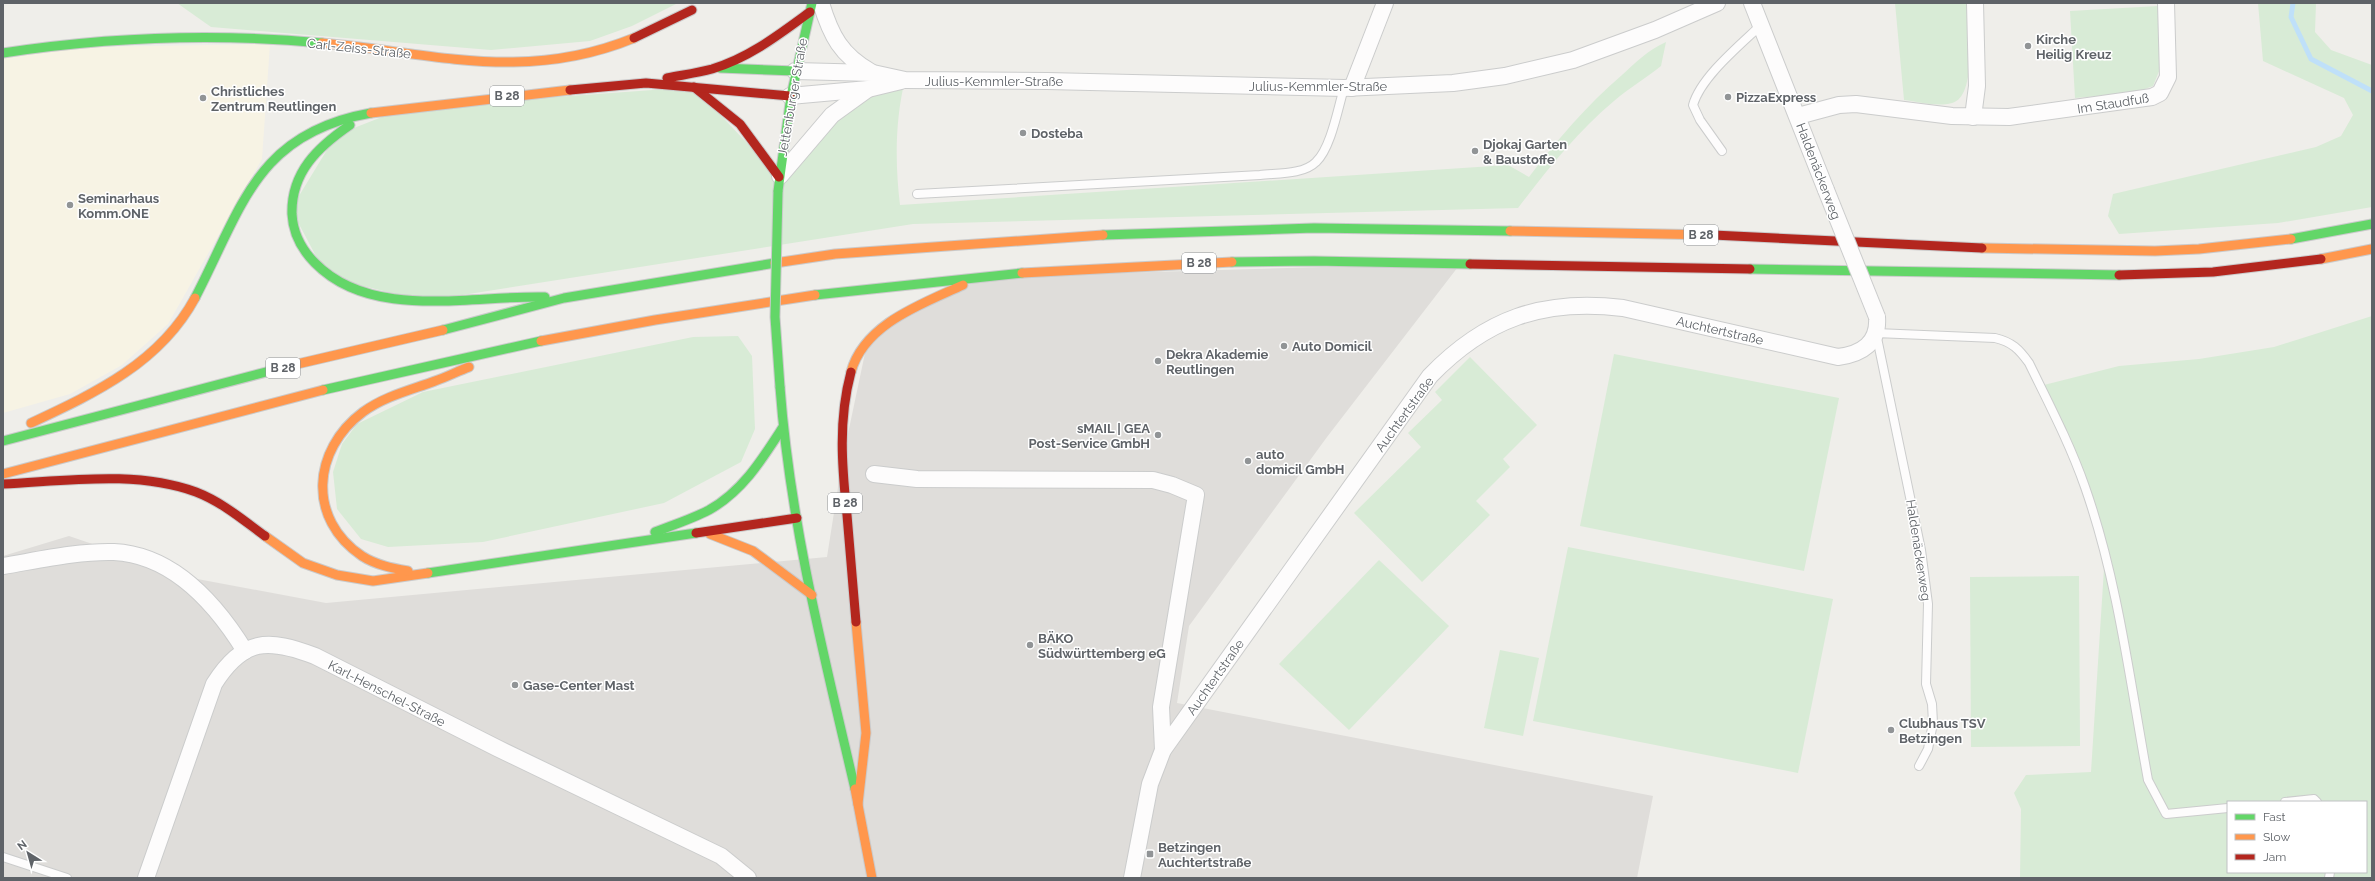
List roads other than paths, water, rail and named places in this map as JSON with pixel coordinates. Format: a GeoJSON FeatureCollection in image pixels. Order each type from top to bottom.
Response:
{"type":"FeatureCollection","features":[{"type":"Feature","properties":{"kind":"main road","name":"B 28"},"geometry":{"type":"LineString","coordinates":[[717,68],[770,41],[814,6]]}},
{"type":"Feature","properties":{"kind":"main road","name":"Jettenburger Straße"},"geometry":{"type":"LineString","coordinates":[[814,6],[795,71],[790,96],[778,184],[775,317],[783,427],[797,518],[812,596],[858,804],[872,878]]}},
{"type":"Feature","properties":{"kind":"main road","name":"Carl-Zeiss-Straße"},"geometry":{"type":"LineString","coordinates":[[3,53],[86,42],[140,38],[224,37],[355,46],[510,64],[573,58],[604,50],[635,38],[698,7]]}},
{"type":"Feature","properties":{"kind":"main road","name":"B 28"},"geometry":{"type":"LineString","coordinates":[[3,436],[106,387],[129,373],[155,352],[175,329],[193,302],[245,195],[268,165],[307,133],[332,122],[368,114],[514,95],[646,83],[717,68],[795,71]]}},
{"type":"Feature","properties":{"kind":"main road","name":"B 28"},"geometry":{"type":"LineString","coordinates":[[646,83],[790,96]]}},
{"type":"Feature","properties":{"kind":"main road"},"geometry":{"type":"LineString","coordinates":[[694,87],[740,124],[778,184]]}},
{"type":"Feature","properties":{"kind":"main road"},"geometry":{"type":"LineString","coordinates":[[368,114],[324,142],[305,164],[294,188],[291,209],[295,230],[304,250],[317,268],[341,285],[366,294],[389,298],[424,300],[520,295],[564,298]]}},
{"type":"Feature","properties":{"kind":"main road","name":"B 28"},"geometry":{"type":"LineString","coordinates":[[3,441],[246,376],[427,334],[564,298],[671,279],[835,254],[1211,230],[1314,228],[1540,231],[1734,236],[1961,248],[2133,251],[2246,244],[2323,234],[2372,224]]}},
{"type":"Feature","properties":{"kind":"main road","name":"B 28"},"geometry":{"type":"LineString","coordinates":[[3,474],[216,417],[514,347],[665,318],[846,292],[983,277],[1130,266],[1306,261],[2052,275],[2153,275],[2258,268],[2372,249]]}},
{"type":"Feature","properties":{"kind":"main road","name":"B 28"},"geometry":{"type":"LineString","coordinates":[[858,804],[866,733],[842,462],[841,422],[846,380],[854,360],[868,339],[885,324],[904,312],[983,277]]}},
{"type":"Feature","properties":{"kind":"main road","name":"B 28"},"geometry":{"type":"LineString","coordinates":[[421,574],[382,566],[362,556],[342,539],[330,520],[322,494],[324,462],[332,444],[346,426],[362,412],[383,399],[410,388],[435,381],[514,347]]}},
{"type":"Feature","properties":{"kind":"main road","name":"B 28"},"geometry":{"type":"LineString","coordinates":[[637,540],[716,505],[736,490],[756,469],[783,427]]}},
{"type":"Feature","properties":{"kind":"main road","name":"B 28"},"geometry":{"type":"LineString","coordinates":[[3,484],[117,480],[158,482],[196,492],[227,508],[277,547],[304,563],[340,576],[373,581],[637,540],[707,533],[797,518]]}},
{"type":"Feature","properties":{"kind":"main road","name":"B 28"},"geometry":{"type":"LineString","coordinates":[[707,533],[753,551],[812,596]]}},
{"type":"Feature","properties":{"kind":"street"},"geometry":{"type":"LineString","coordinates":[[1348,88],[1385,3]]}},
{"type":"Feature","properties":{"kind":"street","name":"Julius-Kemmler-Straße"},"geometry":{"type":"LineString","coordinates":[[795,71],[873,73],[905,80],[1047,80],[1348,88],[1453,83],[1547,67],[1600,51],[1683,19],[1717,3]]}},
{"type":"Feature","properties":{"kind":"street","name":"Haldenäckerweg"},"geometry":{"type":"LineString","coordinates":[[1752,3],[1798,116],[1876,317],[1876,333]]}},
{"type":"Feature","properties":{"kind":"street"},"geometry":{"type":"LineString","coordinates":[[1973,118],[1977,86],[1975,3]]}},
{"type":"Feature","properties":{"kind":"street","name":"Im Staudfuß"},"geometry":{"type":"LineString","coordinates":[[1798,116],[1839,105],[1856,104],[1973,118],[2009,117],[2140,100],[2160,93],[2168,77],[2166,3]]}},
{"type":"Feature","properties":{"kind":"street"},"geometry":{"type":"LineString","coordinates":[[814,6],[828,26],[837,43],[854,62],[873,73]]}},
{"type":"Feature","properties":{"kind":"street","name":"Julius-Kemmler-Straße"},"geometry":{"type":"LineString","coordinates":[[790,96],[868,90],[905,80]]}},
{"type":"Feature","properties":{"kind":"street","name":"Julius-Kemmler-Straße"},"geometry":{"type":"LineString","coordinates":[[778,184],[832,115],[868,90]]}},
{"type":"Feature","properties":{"kind":"street","name":"Auchtertstraße"},"geometry":{"type":"LineString","coordinates":[[1132,878],[1150,784],[1164,750],[1430,376],[1462,346],[1494,325],[1515,316],[1539,310],[1579,305],[1623,308],[1838,357],[1855,354],[1866,349],[1876,333]]}},
{"type":"Feature","properties":{"kind":"street"},"geometry":{"type":"LineString","coordinates":[[874,474],[916,479],[1153,480],[1172,484],[1196,495],[1161,707],[1164,750]]}},
{"type":"Feature","properties":{"kind":"street"},"geometry":{"type":"LineString","coordinates":[[3,566],[91,553],[116,552],[144,559],[172,570],[187,581],[227,625],[245,651]]}},
{"type":"Feature","properties":{"kind":"street","name":"Karl-Henschel-Straße"},"geometry":{"type":"LineString","coordinates":[[146,878],[214,684],[232,660],[245,651],[260,645],[274,643],[315,656],[510,754],[721,856],[748,878]]}},
{"type":"Feature","properties":{"kind":"lane"},"geometry":{"type":"LineString","coordinates":[[1722,151],[1700,120],[1693,105],[1696,94],[1728,56],[1760,25]]}},
{"type":"Feature","properties":{"kind":"lane"},"geometry":{"type":"LineString","coordinates":[[917,194],[1260,175],[1302,169],[1316,162],[1324,150],[1348,88]]}},
{"type":"Feature","properties":{"kind":"lane"},"geometry":{"type":"LineString","coordinates":[[1876,333],[1995,338],[2009,341],[2021,351],[2029,363],[2068,443],[2085,487],[2105,553],[2148,780],[2166,814],[2227,808]]}},
{"type":"Feature","properties":{"kind":"lane","name":"Haldenäckerweg"},"geometry":{"type":"LineString","coordinates":[[1876,333],[1921,550],[1928,604],[1926,684],[1932,704],[1933,722],[1928,749],[1919,766]]}},
{"type":"Feature","properties":{"kind":"lane"},"geometry":{"type":"LineString","coordinates":[[2295,801],[2314,799],[2316,801]]}},
{"type":"Feature","properties":{"kind":"lane"},"geometry":{"type":"LineString","coordinates":[[3,857],[67,878]]}},
{"type":"Feature","properties":{"kind":"waterway"},"geometry":{"type":"LineString","coordinates":[[2293,3],[2291,17],[2311,59],[2372,91]]}},
{"type":"Feature","properties":{"kind":"place","name":"Kirche Heilig Kreuz"},"geometry":{"type":"Point","coordinates":[2028,46]}},
{"type":"Feature","properties":{"kind":"place","name":"PizzaExpress"},"geometry":{"type":"Point","coordinates":[1728,97]}},
{"type":"Feature","properties":{"kind":"place","name":"Christliches Zentrum Reutlingen"},"geometry":{"type":"Point","coordinates":[203,98]}},
{"type":"Feature","properties":{"kind":"place","name":"Dosteba"},"geometry":{"type":"Point","coordinates":[1023,133]}},
{"type":"Feature","properties":{"kind":"place","name":"Djokaj Garten & Baustoffe"},"geometry":{"type":"Point","coordinates":[1475,151]}},
{"type":"Feature","properties":{"kind":"place","name":"Seminarhaus Komm.ONE"},"geometry":{"type":"Point","coordinates":[70,205]}},
{"type":"Feature","properties":{"kind":"place","name":"Auto Domicil"},"geometry":{"type":"Point","coordinates":[1284,346]}},
{"type":"Feature","properties":{"kind":"place","name":"Dekra Akademie Reutlingen"},"geometry":{"type":"Point","coordinates":[1158,361]}},
{"type":"Feature","properties":{"kind":"place","name":"sMAIL | GEA Post-Service GmbH"},"geometry":{"type":"Point","coordinates":[1158,435]}},
{"type":"Feature","properties":{"kind":"place","name":"auto domicil GmbH"},"geometry":{"type":"Point","coordinates":[1248,461]}},
{"type":"Feature","properties":{"kind":"place","name":"BÄKO Südwürttemberg eG"},"geometry":{"type":"Point","coordinates":[1030,645]}},
{"type":"Feature","properties":{"kind":"place","name":"Gase-Center Mast"},"geometry":{"type":"Point","coordinates":[515,685]}},
{"type":"Feature","properties":{"kind":"place","name":"Clubhaus TSV Betzingen"},"geometry":{"type":"Point","coordinates":[1891,730]}},
{"type":"Feature","properties":{"kind":"place","name":"Betzingen Auchtertstraße"},"geometry":{"type":"Point","coordinates":[1150,854]}}]}
